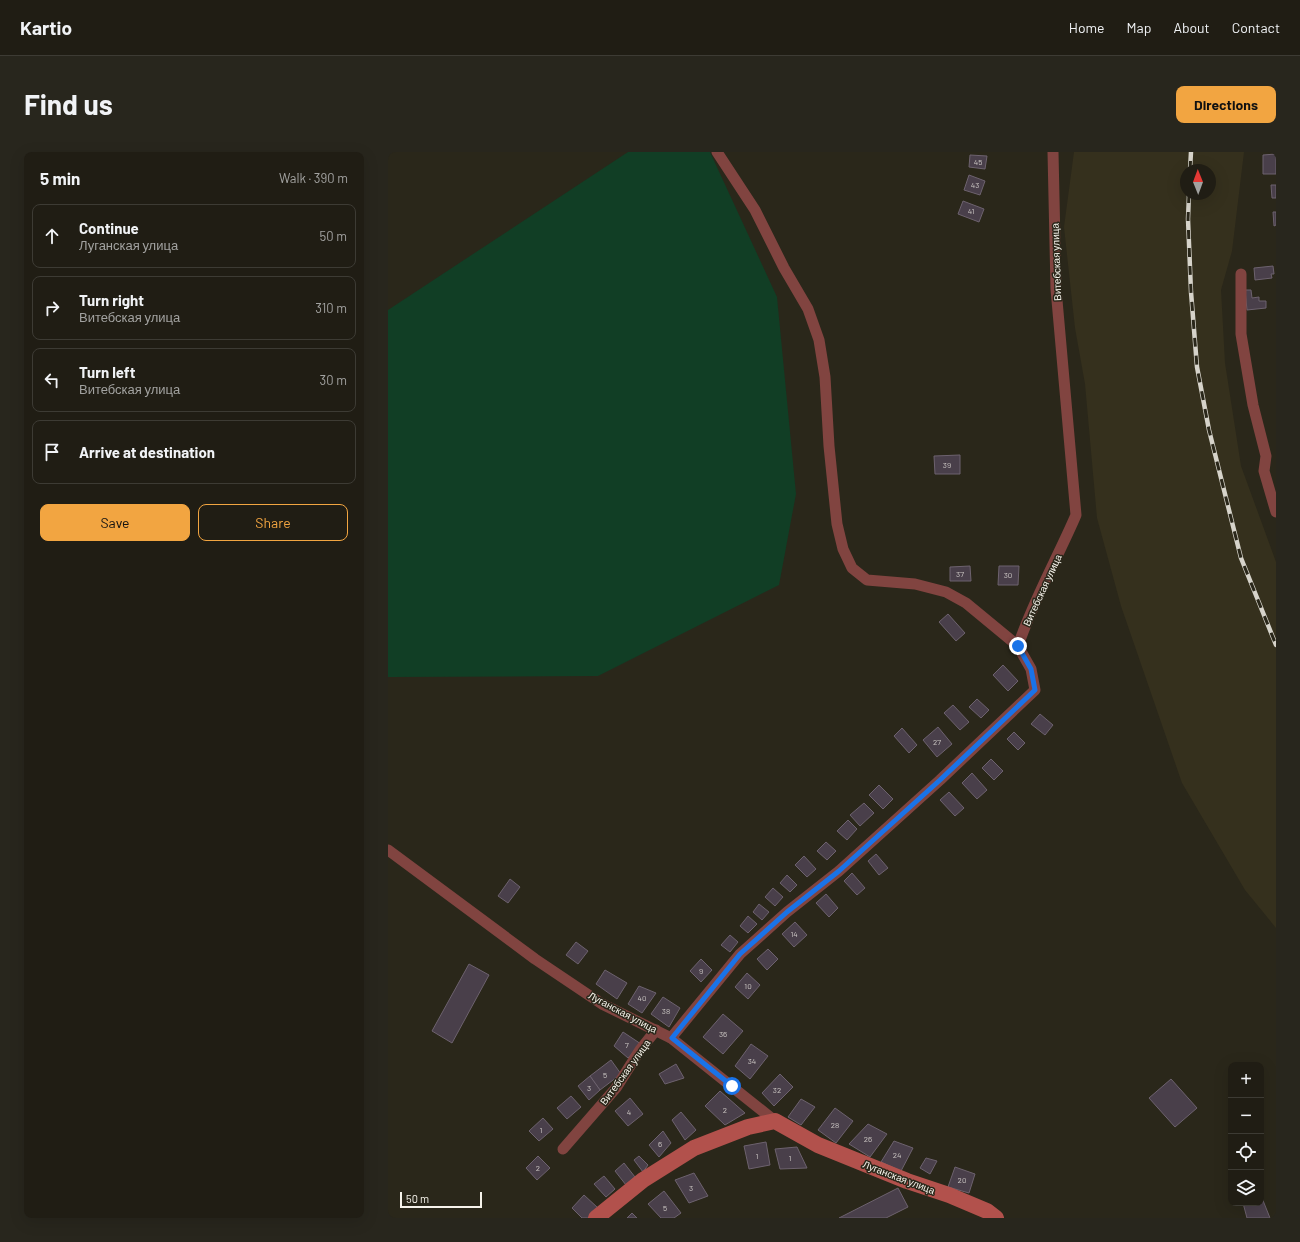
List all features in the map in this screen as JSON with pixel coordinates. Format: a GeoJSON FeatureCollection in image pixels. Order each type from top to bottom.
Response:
{"type":"FeatureCollection","features":[{"type":"Feature","properties":{"kind":"street"},"geometry":{"type":"LineString","coordinates":[[672,1038],[740,954],[787,912],[839,871],[940,780],[1035,690],[1031,669],[1018,646],[966,603],[946,592],[915,584],[867,580],[852,568],[843,549],[837,524],[829,446],[825,377],[819,340],[808,309],[784,268],[755,210],[717,152]]}},
{"type":"Feature","properties":{"kind":"street","name":"Витебская улица"},"geometry":{"type":"LineString","coordinates":[[1018,646],[1027,619],[1076,515],[1056,289],[1053,152]]}},
{"type":"Feature","properties":{"kind":"street"},"geometry":{"type":"LineString","coordinates":[[1241,274],[1241,334],[1253,405],[1266,456],[1264,471],[1276,512]]}},
{"type":"Feature","properties":{"kind":"street","name":"Луганская улица"},"geometry":{"type":"LineString","coordinates":[[388,850],[541,963],[602,1004],[672,1038],[775,1121],[818,1145],[906,1181],[949,1195],[987,1212],[996,1218]]}},
{"type":"Feature","properties":{"kind":"street","name":"Витебская улица"},"geometry":{"type":"LineString","coordinates":[[563,1149],[616,1088],[640,1050],[656,1030]]}},
{"type":"Feature","properties":{"kind":"street"},"geometry":{"type":"LineString","coordinates":[[596,1218],[643,1180],[694,1148],[748,1127],[775,1121]]}},
{"type":"Feature","properties":{"kind":"shaded area"},"geometry":{"type":"Polygon","coordinates":[[[1074,152],[1244,152],[1232,251],[1221,290],[1225,363],[1241,466],[1276,562],[1276,928],[1245,890],[1182,783],[1121,606],[1097,518],[1085,384],[1075,328],[1064,227],[1074,152]]]}},
{"type":"Feature","properties":{"kind":"green space"},"geometry":{"type":"Polygon","coordinates":[[[628,152],[710,152],[777,297],[796,494],[779,585],[598,676],[388,677],[388,310],[628,152]]]}},
{"type":"Feature","properties":{"kind":"building"},"geometry":{"type":"Polygon","coordinates":[[[1276,154],[1276,174],[1263,174],[1263,155],[1276,154]]]}},
{"type":"Feature","properties":{"kind":"building"},"geometry":{"type":"Polygon","coordinates":[[[970,155],[987,156],[985,169],[969,167],[970,155]]]}},
{"type":"Feature","properties":{"kind":"building"},"geometry":{"type":"Polygon","coordinates":[[[969,175],[985,181],[980,195],[964,190],[969,175]]]}},
{"type":"Feature","properties":{"kind":"building"},"geometry":{"type":"Polygon","coordinates":[[[1271,185],[1276,185],[1276,198],[1272,198],[1271,185]]]}},
{"type":"Feature","properties":{"kind":"building"},"geometry":{"type":"Polygon","coordinates":[[[963,201],[984,209],[979,222],[958,214],[963,201]]]}},
{"type":"Feature","properties":{"kind":"building"},"geometry":{"type":"Polygon","coordinates":[[[1273,212],[1276,212],[1276,225],[1274,226],[1273,212]]]}},
{"type":"Feature","properties":{"kind":"building"},"geometry":{"type":"Polygon","coordinates":[[[1273,266],[1274,274],[1271,274],[1272,278],[1255,280],[1254,268],[1273,266]]]}},
{"type":"Feature","properties":{"kind":"building"},"geometry":{"type":"Polygon","coordinates":[[[1245,290],[1251,290],[1252,298],[1259,297],[1259,301],[1266,301],[1266,308],[1247,310],[1245,290]]]}},
{"type":"Feature","properties":{"kind":"building"},"geometry":{"type":"Polygon","coordinates":[[[960,455],[960,474],[935,474],[934,456],[960,455]]]}},
{"type":"Feature","properties":{"kind":"building"},"geometry":{"type":"Polygon","coordinates":[[[970,566],[971,581],[950,581],[950,567],[970,566]]]}},
{"type":"Feature","properties":{"kind":"building"},"geometry":{"type":"Polygon","coordinates":[[[999,566],[1019,566],[1018,585],[998,585],[999,566]]]}},
{"type":"Feature","properties":{"kind":"building"},"geometry":{"type":"Polygon","coordinates":[[[948,614],[965,633],[956,641],[939,622],[948,614]]]}},
{"type":"Feature","properties":{"kind":"building"},"geometry":{"type":"Polygon","coordinates":[[[1003,665],[1018,681],[1008,691],[993,675],[1003,665]]]}},
{"type":"Feature","properties":{"kind":"building"},"geometry":{"type":"Polygon","coordinates":[[[977,699],[989,710],[981,718],[969,707],[977,699]]]}},
{"type":"Feature","properties":{"kind":"building"},"geometry":{"type":"Polygon","coordinates":[[[953,705],[969,722],[960,730],[944,713],[953,705]]]}},
{"type":"Feature","properties":{"kind":"building"},"geometry":{"type":"Polygon","coordinates":[[[1040,714],[1053,725],[1045,735],[1031,724],[1040,714]]]}},
{"type":"Feature","properties":{"kind":"building"},"geometry":{"type":"Polygon","coordinates":[[[938,727],[952,744],[937,757],[923,740],[938,727]]]}},
{"type":"Feature","properties":{"kind":"building"},"geometry":{"type":"Polygon","coordinates":[[[902,728],[917,745],[909,753],[894,736],[902,728]]]}},
{"type":"Feature","properties":{"kind":"building"},"geometry":{"type":"Polygon","coordinates":[[[1014,732],[1025,743],[1018,750],[1007,739],[1014,732]]]}},
{"type":"Feature","properties":{"kind":"building"},"geometry":{"type":"Polygon","coordinates":[[[991,759],[1003,771],[994,780],[982,768],[991,759]]]}},
{"type":"Feature","properties":{"kind":"building"},"geometry":{"type":"Polygon","coordinates":[[[972,773],[987,790],[977,799],[962,783],[972,773]]]}},
{"type":"Feature","properties":{"kind":"building"},"geometry":{"type":"Polygon","coordinates":[[[879,785],[893,799],[883,809],[869,795],[879,785]]]}},
{"type":"Feature","properties":{"kind":"building"},"geometry":{"type":"Polygon","coordinates":[[[949,792],[964,808],[955,816],[940,800],[949,792]]]}},
{"type":"Feature","properties":{"kind":"building"},"geometry":{"type":"Polygon","coordinates":[[[864,803],[874,813],[860,826],[850,815],[864,803]]]}},
{"type":"Feature","properties":{"kind":"building"},"geometry":{"type":"Polygon","coordinates":[[[848,820],[857,829],[847,840],[837,831],[848,820]]]}},
{"type":"Feature","properties":{"kind":"building"},"geometry":{"type":"Polygon","coordinates":[[[826,842],[836,851],[827,860],[817,851],[826,842]]]}},
{"type":"Feature","properties":{"kind":"building"},"geometry":{"type":"Polygon","coordinates":[[[876,854],[888,868],[879,875],[868,861],[876,854]]]}},
{"type":"Feature","properties":{"kind":"building"},"geometry":{"type":"Polygon","coordinates":[[[804,856],[816,869],[807,877],[795,865],[804,856]]]}},
{"type":"Feature","properties":{"kind":"building"},"geometry":{"type":"Polygon","coordinates":[[[852,873],[865,888],[857,895],[844,881],[852,873]]]}},
{"type":"Feature","properties":{"kind":"building"},"geometry":{"type":"Polygon","coordinates":[[[787,875],[797,885],[790,892],[780,883],[787,875]]]}},
{"type":"Feature","properties":{"kind":"building"},"geometry":{"type":"Polygon","coordinates":[[[510,879],[520,887],[508,903],[498,896],[510,879]]]}},
{"type":"Feature","properties":{"kind":"building"},"geometry":{"type":"Polygon","coordinates":[[[773,888],[783,897],[775,906],[765,897],[773,888]]]}},
{"type":"Feature","properties":{"kind":"building"},"geometry":{"type":"Polygon","coordinates":[[[826,894],[838,908],[829,917],[816,903],[826,894]]]}},
{"type":"Feature","properties":{"kind":"building"},"geometry":{"type":"Polygon","coordinates":[[[759,904],[769,912],[762,920],[753,912],[759,904]]]}},
{"type":"Feature","properties":{"kind":"building"},"geometry":{"type":"Polygon","coordinates":[[[748,916],[757,924],[748,933],[740,926],[748,916]]]}},
{"type":"Feature","properties":{"kind":"building"},"geometry":{"type":"Polygon","coordinates":[[[795,922],[807,935],[794,947],[782,934],[795,922]]]}},
{"type":"Feature","properties":{"kind":"building"},"geometry":{"type":"Polygon","coordinates":[[[730,935],[738,942],[730,952],[721,945],[730,935]]]}},
{"type":"Feature","properties":{"kind":"building"},"geometry":{"type":"Polygon","coordinates":[[[576,942],[588,951],[578,964],[566,955],[576,942]]]}},
{"type":"Feature","properties":{"kind":"building"},"geometry":{"type":"Polygon","coordinates":[[[768,949],[778,959],[767,970],[757,959],[768,949]]]}},
{"type":"Feature","properties":{"kind":"building"},"geometry":{"type":"Polygon","coordinates":[[[701,959],[712,970],[701,982],[690,971],[701,959]]]}},
{"type":"Feature","properties":{"kind":"building"},"geometry":{"type":"Polygon","coordinates":[[[469,964],[489,975],[452,1043],[432,1031],[469,964]]]}},
{"type":"Feature","properties":{"kind":"building"},"geometry":{"type":"Polygon","coordinates":[[[605,970],[627,983],[617,999],[596,984],[605,970]]]}},
{"type":"Feature","properties":{"kind":"building"},"geometry":{"type":"Polygon","coordinates":[[[747,973],[760,985],[748,999],[735,987],[747,973]]]}},
{"type":"Feature","properties":{"kind":"building"},"geometry":{"type":"Polygon","coordinates":[[[639,986],[656,993],[642,1013],[628,1004],[639,986]]]}},
{"type":"Feature","properties":{"kind":"building"},"geometry":{"type":"Polygon","coordinates":[[[663,997],[680,1008],[669,1027],[651,1014],[663,997]]]}},
{"type":"Feature","properties":{"kind":"building"},"geometry":{"type":"Polygon","coordinates":[[[723,1014],[743,1031],[723,1054],[703,1037],[723,1014]]]}},
{"type":"Feature","properties":{"kind":"building"},"geometry":{"type":"Polygon","coordinates":[[[623,1032],[641,1044],[628,1058],[614,1046],[623,1032]]]}},
{"type":"Feature","properties":{"kind":"building"},"geometry":{"type":"Polygon","coordinates":[[[751,1044],[768,1056],[750,1079],[735,1066],[751,1044]]]}},
{"type":"Feature","properties":{"kind":"building"},"geometry":{"type":"Polygon","coordinates":[[[611,1060],[621,1074],[600,1090],[590,1076],[611,1060]]]}},
{"type":"Feature","properties":{"kind":"building"},"geometry":{"type":"Polygon","coordinates":[[[676,1064],[684,1078],[665,1084],[659,1074],[676,1064]]]}},
{"type":"Feature","properties":{"kind":"building"},"geometry":{"type":"Polygon","coordinates":[[[780,1074],[793,1087],[774,1106],[762,1093],[780,1074]]]}},
{"type":"Feature","properties":{"kind":"building"},"geometry":{"type":"Polygon","coordinates":[[[590,1076],[600,1090],[589,1100],[578,1086],[590,1076]]]}},
{"type":"Feature","properties":{"kind":"building"},"geometry":{"type":"Polygon","coordinates":[[[1171,1079],[1197,1108],[1175,1127],[1149,1098],[1171,1079]]]}},
{"type":"Feature","properties":{"kind":"building"},"geometry":{"type":"Polygon","coordinates":[[[720,1091],[745,1113],[725,1125],[705,1106],[720,1091]]]}},
{"type":"Feature","properties":{"kind":"building"},"geometry":{"type":"Polygon","coordinates":[[[571,1096],[581,1107],[567,1119],[557,1108],[571,1096]]]}},
{"type":"Feature","properties":{"kind":"building"},"geometry":{"type":"Polygon","coordinates":[[[630,1098],[643,1114],[628,1126],[615,1111],[630,1098]]]}},
{"type":"Feature","properties":{"kind":"building"},"geometry":{"type":"Polygon","coordinates":[[[801,1099],[815,1107],[801,1125],[788,1117],[801,1099]]]}},
{"type":"Feature","properties":{"kind":"building"},"geometry":{"type":"Polygon","coordinates":[[[835,1108],[853,1121],[836,1143],[818,1130],[835,1108]]]}},
{"type":"Feature","properties":{"kind":"building"},"geometry":{"type":"Polygon","coordinates":[[[681,1112],[696,1130],[685,1140],[672,1120],[681,1112]]]}},
{"type":"Feature","properties":{"kind":"building"},"geometry":{"type":"Polygon","coordinates":[[[543,1118],[553,1129],[539,1141],[529,1131],[543,1118]]]}},
{"type":"Feature","properties":{"kind":"building"},"geometry":{"type":"Polygon","coordinates":[[[868,1124],[887,1134],[870,1157],[849,1144],[868,1124]]]}},
{"type":"Feature","properties":{"kind":"building"},"geometry":{"type":"Polygon","coordinates":[[[663,1131],[671,1143],[659,1157],[649,1145],[663,1131]]]}},
{"type":"Feature","properties":{"kind":"building"},"geometry":{"type":"Polygon","coordinates":[[[894,1141],[913,1148],[901,1171],[881,1162],[894,1141]]]}},
{"type":"Feature","properties":{"kind":"building"},"geometry":{"type":"Polygon","coordinates":[[[766,1142],[770,1165],[749,1169],[744,1146],[766,1142]]]}},
{"type":"Feature","properties":{"kind":"building"},"geometry":{"type":"Polygon","coordinates":[[[797,1147],[807,1168],[780,1169],[775,1149],[797,1147]]]}},
{"type":"Feature","properties":{"kind":"building"},"geometry":{"type":"Polygon","coordinates":[[[538,1156],[550,1168],[537,1180],[526,1168],[538,1156]]]}},
{"type":"Feature","properties":{"kind":"building"},"geometry":{"type":"Polygon","coordinates":[[[639,1156],[648,1165],[643,1172],[634,1160],[639,1156]]]}},
{"type":"Feature","properties":{"kind":"building"},"geometry":{"type":"Polygon","coordinates":[[[926,1158],[937,1161],[930,1174],[920,1168],[926,1158]]]}},
{"type":"Feature","properties":{"kind":"building"},"geometry":{"type":"Polygon","coordinates":[[[624,1163],[635,1177],[626,1185],[615,1171],[624,1163]]]}},
{"type":"Feature","properties":{"kind":"building"},"geometry":{"type":"Polygon","coordinates":[[[955,1167],[975,1174],[969,1193],[948,1187],[955,1167]]]}},
{"type":"Feature","properties":{"kind":"building"},"geometry":{"type":"Polygon","coordinates":[[[694,1173],[708,1196],[689,1203],[675,1180],[694,1173]]]}},
{"type":"Feature","properties":{"kind":"building"},"geometry":{"type":"Polygon","coordinates":[[[604,1176],[615,1189],[606,1197],[594,1184],[604,1176]]]}},
{"type":"Feature","properties":{"kind":"building"},"geometry":{"type":"Polygon","coordinates":[[[898,1188],[908,1207],[886,1218],[839,1218],[898,1188]]]}},
{"type":"Feature","properties":{"kind":"building"},"geometry":{"type":"Polygon","coordinates":[[[664,1191],[681,1213],[674,1218],[661,1218],[648,1204],[664,1191]]]}},
{"type":"Feature","properties":{"kind":"building"},"geometry":{"type":"Polygon","coordinates":[[[584,1195],[598,1208],[589,1218],[582,1218],[572,1208],[584,1195]]]}},
{"type":"Feature","properties":{"kind":"building"},"geometry":{"type":"Polygon","coordinates":[[[1264,1203],[1270,1218],[1247,1218],[1244,1206],[1264,1206],[1264,1203]]]}},
{"type":"Feature","properties":{"kind":"building"},"geometry":{"type":"Polygon","coordinates":[[[632,1213],[637,1218],[627,1218],[632,1213]]]}},
{"type":"Feature","properties":{"kind":"railway"},"geometry":{"type":"LineString","coordinates":[[1190,164],[1191,152]]}},
{"type":"Feature","properties":{"kind":"railway"},"geometry":{"type":"LineString","coordinates":[[1189,200],[1188,219],[1191,292],[1197,367],[1209,430],[1241,558],[1276,645]]}},
{"type":"Feature","properties":{"kind":"route"},"geometry":{"type":"LineString","coordinates":[[732,1086],[672,1038],[740,954],[787,912],[839,871],[940,780],[1035,690],[1031,669],[1018,646]]}}]}
